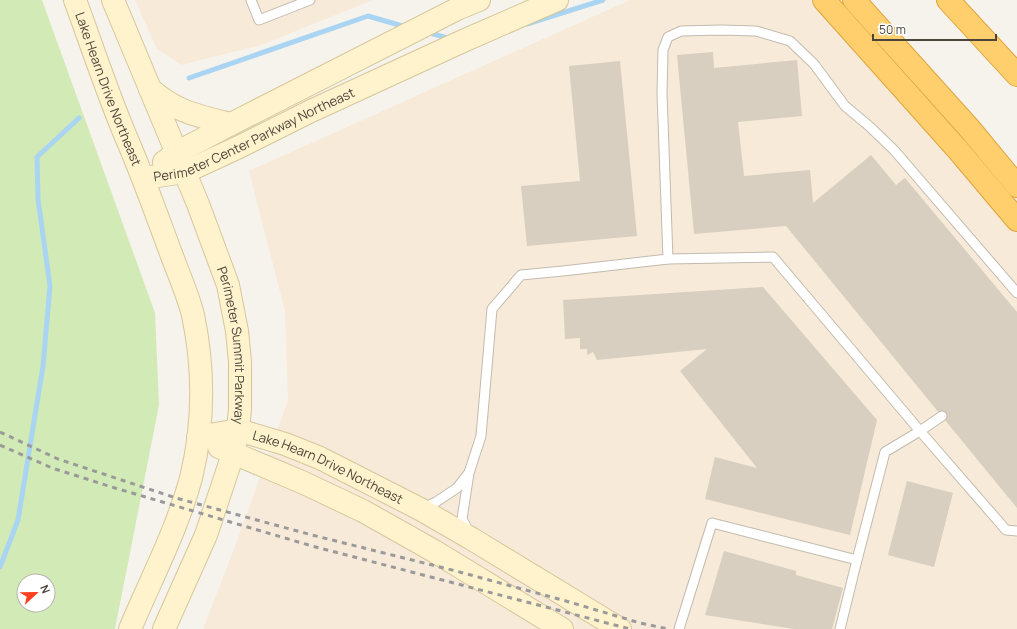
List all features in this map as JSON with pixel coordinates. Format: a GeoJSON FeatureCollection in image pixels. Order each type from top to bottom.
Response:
{"type":"FeatureCollection","features":[{"type":"Feature","properties":{"kind":"highway"},"geometry":{"type":"LineString","coordinates":[[824,0],[958,150],[1017,220]]}},
{"type":"Feature","properties":{"kind":"highway"},"geometry":{"type":"LineString","coordinates":[[854,0],[969,128],[1017,186]]}},
{"type":"Feature","properties":{"kind":"highway"},"geometry":{"type":"LineString","coordinates":[[948,0],[1017,75]]}},
{"type":"Feature","properties":{"kind":"highway"},"geometry":{"type":"LineString","coordinates":[[969,128],[997,150],[1017,172]]}},
{"type":"Feature","properties":{"kind":"main road","name":"Lake Hearn Drive Northeast"},"geometry":{"type":"LineString","coordinates":[[75,0],[126,136],[144,178]]}},
{"type":"Feature","properties":{"kind":"main road"},"geometry":{"type":"LineString","coordinates":[[113,0],[180,163]]}},
{"type":"Feature","properties":{"kind":"main road","name":"Perimeter Center Parkway Northeast"},"geometry":{"type":"LineString","coordinates":[[180,163],[231,124],[457,9],[479,0]]}},
{"type":"Feature","properties":{"kind":"main road","name":"Perimeter Center Parkway Northeast"},"geometry":{"type":"LineString","coordinates":[[144,178],[180,163],[239,147],[318,108],[462,41],[557,0]]}},
{"type":"Feature","properties":{"kind":"main road"},"geometry":{"type":"LineString","coordinates":[[150,88],[162,100],[175,108],[202,117],[231,124]]}},
{"type":"Feature","properties":{"kind":"main road","name":"Perimeter Summit Parkway"},"geometry":{"type":"LineString","coordinates":[[164,629],[206,535],[233,454],[238,430],[241,393],[240,362],[234,310],[228,285],[218,256],[180,163]]}},
{"type":"Feature","properties":{"kind":"main road"},"geometry":{"type":"LineString","coordinates":[[130,629],[178,519],[191,477],[198,437],[200,408],[200,370],[192,314],[144,178]]}},
{"type":"Feature","properties":{"kind":"main road","name":"Lake Hearn Drive Northeast"},"geometry":{"type":"LineString","coordinates":[[198,437],[238,430],[285,444],[320,458],[420,509],[620,629]]}},
{"type":"Feature","properties":{"kind":"main road","name":"Lake Hearn Drive Northeast"},"geometry":{"type":"LineString","coordinates":[[198,437],[233,454],[304,483],[363,511],[434,551],[562,629]]}},
{"type":"Feature","properties":{"kind":"lane"},"geometry":{"type":"LineString","coordinates":[[251,0],[259,20],[310,0]]}},
{"type":"Feature","properties":{"kind":"lane"},"geometry":{"type":"LineString","coordinates":[[668,260],[662,101],[662,50],[668,37],[681,31],[756,31],[790,41],[814,64],[845,106],[894,150],[1017,292]]}},
{"type":"Feature","properties":{"kind":"lane"},"geometry":{"type":"LineString","coordinates":[[472,539],[462,519],[469,473],[481,436],[492,309],[520,274],[668,260],[773,256],[920,431],[1006,530],[1017,532]]}},
{"type":"Feature","properties":{"kind":"lane"},"geometry":{"type":"LineString","coordinates":[[840,629],[885,452],[942,416]]}},
{"type":"Feature","properties":{"kind":"lane"},"geometry":{"type":"LineString","coordinates":[[420,509],[436,502],[457,488],[469,473]]}},
{"type":"Feature","properties":{"kind":"lane"},"geometry":{"type":"LineString","coordinates":[[679,629],[712,523],[857,560]]}},
{"type":"Feature","properties":{"kind":"shaded area"},"geometry":{"type":"Polygon","coordinates":[[[135,0],[373,0],[261,45],[181,65],[157,49],[135,0]]]}},
{"type":"Feature","properties":{"kind":"shaded area"},"geometry":{"type":"Polygon","coordinates":[[[630,0],[851,0],[1017,189],[1017,629],[203,629],[288,400],[285,311],[249,171],[630,0]]]}},
{"type":"Feature","properties":{"kind":"green space"},"geometry":{"type":"Polygon","coordinates":[[[0,0],[42,0],[155,313],[159,405],[115,629],[0,629],[0,0]]]}},
{"type":"Feature","properties":{"kind":"building"},"geometry":{"type":"Polygon","coordinates":[[[713,52],[714,68],[797,60],[802,116],[738,122],[744,176],[810,170],[813,203],[871,155],[896,185],[905,178],[1017,312],[1017,508],[786,226],[694,234],[677,55],[713,52]]]}},
{"type":"Feature","properties":{"kind":"building"},"geometry":{"type":"Polygon","coordinates":[[[620,61],[637,236],[527,246],[521,186],[580,181],[569,66],[620,61]]]}},
{"type":"Feature","properties":{"kind":"building"},"geometry":{"type":"Polygon","coordinates":[[[763,287],[877,420],[850,535],[705,499],[715,457],[757,468],[680,371],[707,349],[597,360],[593,352],[587,355],[587,349],[580,349],[580,338],[565,339],[563,300],[763,287]]]}},
{"type":"Feature","properties":{"kind":"building"},"geometry":{"type":"Polygon","coordinates":[[[907,481],[953,493],[934,567],[888,555],[907,481]]]}},
{"type":"Feature","properties":{"kind":"building"},"geometry":{"type":"Polygon","coordinates":[[[724,551],[796,571],[796,575],[843,588],[832,629],[794,629],[705,615],[724,551]]]}},
{"type":"Feature","properties":{"kind":"waterway"},"geometry":{"type":"LineString","coordinates":[[527,24],[603,0]]}},
{"type":"Feature","properties":{"kind":"waterway"},"geometry":{"type":"LineString","coordinates":[[189,78],[368,16],[406,27]]}},
{"type":"Feature","properties":{"kind":"waterway"},"geometry":{"type":"LineString","coordinates":[[427,32],[447,38],[451,37]]}},
{"type":"Feature","properties":{"kind":"waterway"},"geometry":{"type":"LineString","coordinates":[[0,567],[18,520],[43,366],[50,286],[38,199],[37,157],[79,118]]}},
{"type":"Feature","properties":{"kind":"railway"},"geometry":{"type":"LineString","coordinates":[[0,432],[58,459],[176,498],[312,535],[456,571],[640,623],[668,629]]}},
{"type":"Feature","properties":{"kind":"railway"},"geometry":{"type":"LineString","coordinates":[[0,445],[52,468],[312,546],[630,629]]}}]}
